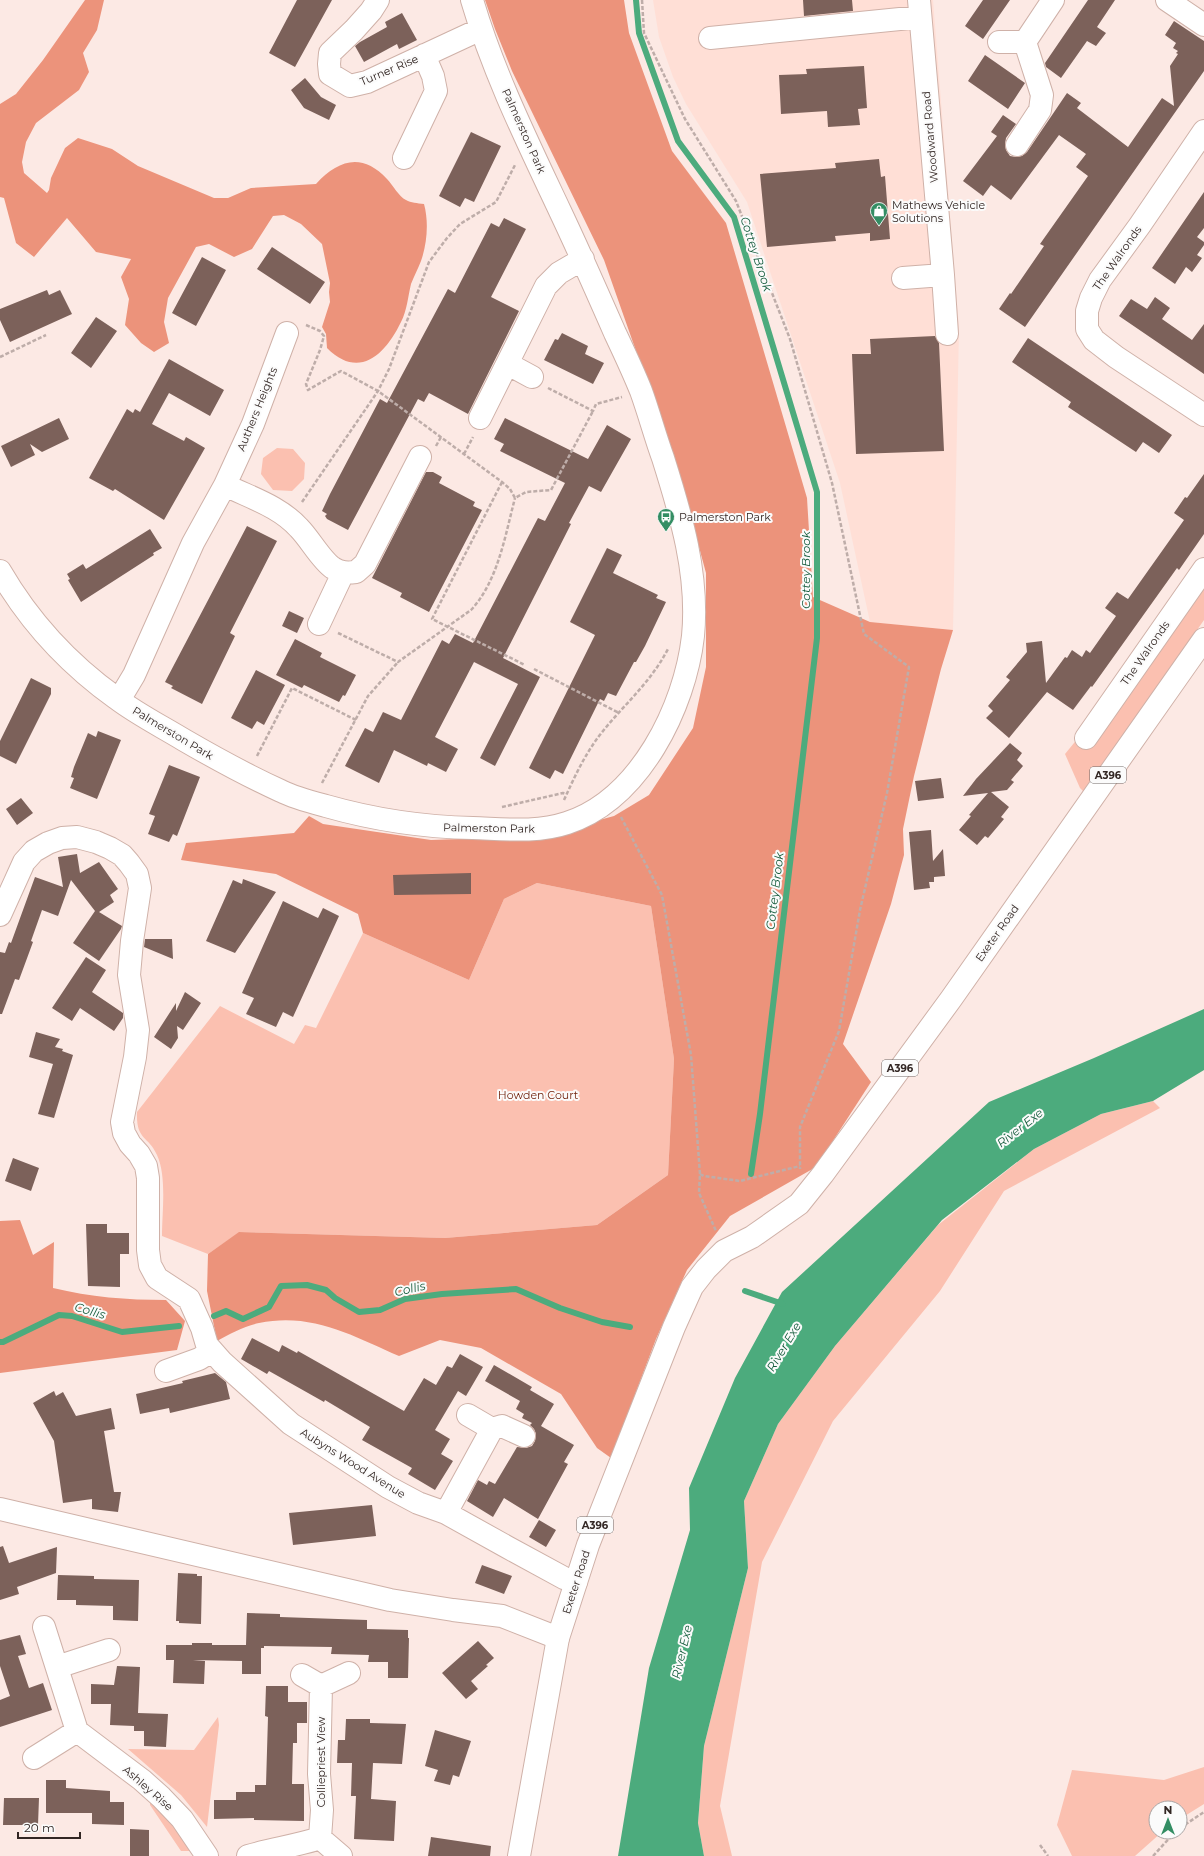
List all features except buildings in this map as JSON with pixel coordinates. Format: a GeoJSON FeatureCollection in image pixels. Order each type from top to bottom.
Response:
{"type":"FeatureCollection","features":[{"type":"Feature","properties":{"kind":"street","name":"Turner Rise"},"geometry":{"type":"LineString","coordinates":[[378,0],[371,11],[354,30],[330,53],[328,64],[330,74],[350,86],[366,82],[481,29]]}},
{"type":"Feature","properties":{"kind":"street","name":"Palmerston Park"},"geometry":{"type":"LineString","coordinates":[[4,578],[37,624],[67,657],[119,700],[216,758],[283,792],[315,803],[368,818],[442,828],[537,829],[568,823],[593,811],[612,798],[634,776],[668,723],[678,698],[688,664],[693,634],[693,593],[690,556],[668,474],[641,391],[583,259],[531,150],[481,29],[472,0]]}},
{"type":"Feature","properties":{"kind":"street"},"geometry":{"type":"LineString","coordinates":[[1025,42],[1053,0]]}},
{"type":"Feature","properties":{"kind":"street"},"geometry":{"type":"LineString","coordinates":[[1167,0],[1204,25]]}},
{"type":"Feature","properties":{"kind":"street"},"geometry":{"type":"LineString","coordinates":[[710,38],[919,9]]}},
{"type":"Feature","properties":{"kind":"street","name":"Woodward Road"},"geometry":{"type":"LineString","coordinates":[[919,9],[947,334]]}},
{"type":"Feature","properties":{"kind":"street"},"geometry":{"type":"LineString","coordinates":[[999,42],[1025,42]]}},
{"type":"Feature","properties":{"kind":"street"},"geometry":{"type":"LineString","coordinates":[[1017,145],[1040,110],[1042,95],[1025,42]]}},
{"type":"Feature","properties":{"kind":"street","name":"Turner Rise"},"geometry":{"type":"LineString","coordinates":[[404,158],[436,91],[433,76],[424,55]]}},
{"type":"Feature","properties":{"kind":"street","name":"The Walronds"},"geometry":{"type":"LineString","coordinates":[[1204,131],[1140,225],[1100,280],[1090,298],[1087,311],[1087,328],[1094,340],[1116,357],[1204,415]]}},
{"type":"Feature","properties":{"kind":"street"},"geometry":{"type":"LineString","coordinates":[[480,418],[546,286],[559,272],[583,259]]}},
{"type":"Feature","properties":{"kind":"street"},"geometry":{"type":"LineString","coordinates":[[903,278],[943,275]]}},
{"type":"Feature","properties":{"kind":"street","name":"Authers Heights"},"geometry":{"type":"LineString","coordinates":[[119,700],[134,675],[193,543],[225,484],[253,424],[287,333]]}},
{"type":"Feature","properties":{"kind":"street"},"geometry":{"type":"LineString","coordinates":[[508,364],[532,377]]}},
{"type":"Feature","properties":{"kind":"street"},"geometry":{"type":"LineString","coordinates":[[225,484],[270,505],[289,519],[299,528],[332,567],[343,573],[356,572],[365,564],[420,457]]}},
{"type":"Feature","properties":{"kind":"street","name":"The Walronds"},"geometry":{"type":"LineString","coordinates":[[1086,738],[1204,569]]}},
{"type":"Feature","properties":{"kind":"street"},"geometry":{"type":"LineString","coordinates":[[319,624],[343,573]]}},
{"type":"Feature","properties":{"kind":"street","name":"Exeter Road"},"geometry":{"type":"LineString","coordinates":[[519,1856],[558,1638],[588,1545],[674,1327],[692,1287],[706,1269],[729,1249],[780,1218],[799,1204],[840,1152],[951,999],[1204,639]]}},
{"type":"Feature","properties":{"kind":"street","name":"Aubyns Wood Avenue"},"geometry":{"type":"LineString","coordinates":[[0,915],[24,862],[34,851],[48,842],[62,838],[77,837],[96,842],[122,855],[137,874],[140,888],[132,941],[130,975],[138,1030],[135,1057],[122,1122],[124,1133],[130,1144],[140,1154],[146,1166],[148,1178],[148,1250],[150,1265],[157,1278],[189,1299],[202,1328],[207,1345],[212,1351],[234,1373],[302,1432],[388,1487],[418,1503],[446,1513],[564,1578],[576,1582]]}},
{"type":"Feature","properties":{"kind":"street"},"geometry":{"type":"LineString","coordinates":[[166,1371],[199,1359],[212,1351]]}},
{"type":"Feature","properties":{"kind":"street"},"geometry":{"type":"LineString","coordinates":[[468,1414],[492,1429]]}},
{"type":"Feature","properties":{"kind":"street"},"geometry":{"type":"LineString","coordinates":[[446,1513],[492,1429],[502,1426],[524,1436]]}},
{"type":"Feature","properties":{"kind":"street"},"geometry":{"type":"LineString","coordinates":[[0,1509],[390,1600],[502,1616],[558,1638]]}},
{"type":"Feature","properties":{"kind":"street"},"geometry":{"type":"LineString","coordinates":[[34,1758],[77,1731],[44,1627]]}},
{"type":"Feature","properties":{"kind":"street"},"geometry":{"type":"LineString","coordinates":[[57,1667],[109,1650]]}},
{"type":"Feature","properties":{"kind":"street"},"geometry":{"type":"LineString","coordinates":[[302,1675],[321,1686],[348,1673]]}},
{"type":"Feature","properties":{"kind":"street","name":"Colliepriest View"},"geometry":{"type":"LineString","coordinates":[[320,1838],[322,1810],[319,1774],[321,1686]]}},
{"type":"Feature","properties":{"kind":"street","name":"Ashley Rise"},"geometry":{"type":"LineString","coordinates":[[77,1731],[142,1780],[161,1797],[182,1818],[207,1856]]}},
{"type":"Feature","properties":{"kind":"street"},"geometry":{"type":"LineString","coordinates":[[248,1856],[266,1850],[299,1845],[320,1838],[341,1856]]}},
{"type":"Feature","properties":{"kind":"path"},"geometry":{"type":"LineString","coordinates":[[642,0],[644,33],[685,119],[736,201],[790,339],[832,483],[864,634],[909,667],[887,793],[860,910],[839,1031],[800,1127],[799,1204]]}},
{"type":"Feature","properties":{"kind":"path"},"geometry":{"type":"LineString","coordinates":[[289,519],[378,391],[389,369],[429,262],[446,238],[460,224],[496,202],[519,158],[531,150]]}},
{"type":"Feature","properties":{"kind":"path"},"geometry":{"type":"LineString","coordinates":[[287,333],[306,324],[320,331],[324,336],[306,384],[308,390],[341,372],[378,391],[502,482],[510,489],[515,498],[498,561],[480,601],[472,610],[398,662],[368,696],[321,786],[315,803]]}},
{"type":"Feature","properties":{"kind":"path"},"geometry":{"type":"LineString","coordinates":[[0,357],[46,335]]}},
{"type":"Feature","properties":{"kind":"path"},"geometry":{"type":"LineString","coordinates":[[532,377],[535,382],[593,411]]}},
{"type":"Feature","properties":{"kind":"path"},"geometry":{"type":"LineString","coordinates":[[515,498],[526,492],[551,490],[596,404],[641,391]]}},
{"type":"Feature","properties":{"kind":"path"},"geometry":{"type":"LineString","coordinates":[[502,482],[432,619],[525,665]]}},
{"type":"Feature","properties":{"kind":"path"},"geometry":{"type":"LineString","coordinates":[[319,624],[398,662]]}},
{"type":"Feature","properties":{"kind":"path"},"geometry":{"type":"LineString","coordinates":[[556,825],[557,815],[566,794],[579,767],[590,749],[619,713],[652,676],[671,642]]}},
{"type":"Feature","properties":{"kind":"path"},"geometry":{"type":"LineString","coordinates":[[534,669],[619,713]]}},
{"type":"Feature","properties":{"kind":"path"},"geometry":{"type":"LineString","coordinates":[[247,774],[292,688],[356,720]]}},
{"type":"Feature","properties":{"kind":"path"},"geometry":{"type":"LineString","coordinates":[[496,808],[563,793],[566,794]]}},
{"type":"Feature","properties":{"kind":"path"},"geometry":{"type":"LineString","coordinates":[[612,798],[662,895],[691,1055],[700,1174],[699,1193],[729,1249]]}},
{"type":"Feature","properties":{"kind":"path"},"geometry":{"type":"LineString","coordinates":[[700,1174],[704,1176],[740,1181],[800,1166]]}},
{"type":"Feature","properties":{"kind":"path"},"geometry":{"type":"LineString","coordinates":[[1188,1823],[1204,1812]]}},
{"type":"Feature","properties":{"kind":"path"},"geometry":{"type":"LineString","coordinates":[[1153,1856],[1168,1840]]}},
{"type":"Feature","properties":{"kind":"path"},"geometry":{"type":"LineString","coordinates":[[1040,1845],[1048,1856]]}},
{"type":"Feature","properties":{"kind":"shaded area"},"geometry":{"type":"Polygon","coordinates":[[[85,0],[104,0],[97,30],[83,53],[89,72],[79,90],[36,123],[26,142],[22,162],[24,173],[47,193],[51,178],[65,148],[78,138],[112,149],[138,166],[214,198],[228,198],[251,188],[316,184],[333,169],[350,162],[359,162],[378,170],[403,198],[408,201],[424,204],[426,211],[427,233],[421,261],[411,284],[405,313],[395,334],[379,353],[360,363],[350,362],[339,357],[327,348],[326,334],[322,327],[330,302],[330,283],[322,244],[301,224],[284,215],[273,216],[252,249],[234,257],[209,244],[196,247],[168,298],[164,322],[169,343],[154,352],[141,343],[125,325],[129,299],[121,277],[131,259],[96,252],[67,218],[34,257],[16,243],[4,198],[0,197],[0,104],[16,94],[43,60],[85,0]]]}},
{"type":"Feature","properties":{"kind":"shaded area"},"geometry":{"type":"Polygon","coordinates":[[[485,0],[624,0],[629,33],[672,151],[726,223],[807,498],[813,597],[870,622],[953,630],[941,669],[914,776],[903,829],[904,855],[891,904],[843,1044],[871,1082],[816,1167],[730,1216],[687,1270],[656,1339],[611,1458],[597,1448],[561,1394],[481,1348],[440,1340],[399,1356],[332,1328],[314,1323],[278,1320],[253,1324],[237,1330],[217,1341],[207,1291],[208,1254],[239,1232],[445,1238],[597,1225],[668,1175],[674,1059],[651,906],[537,883],[504,899],[469,980],[363,933],[358,914],[276,874],[181,860],[186,843],[294,833],[309,816],[323,824],[431,840],[541,836],[614,816],[649,795],[693,728],[706,667],[706,573],[679,473],[604,260],[512,71],[485,0]]]}},
{"type":"Feature","properties":{"kind":"shaded area"},"geometry":{"type":"Polygon","coordinates":[[[653,0],[933,0],[959,328],[953,630],[870,622],[840,483],[747,202],[686,104],[673,77],[659,37],[653,0]]]}},
{"type":"Feature","properties":{"kind":"shaded area"},"geometry":{"type":"Polygon","coordinates":[[[20,1220],[33,1255],[54,1242],[53,1288],[81,1294],[109,1297],[166,1300],[185,1321],[177,1350],[0,1373],[0,1221],[20,1220]]]}},
{"type":"Feature","properties":{"kind":"green space"},"geometry":{"type":"Polygon","coordinates":[[[277,448],[293,449],[305,463],[304,479],[292,491],[273,490],[261,474],[263,458],[277,448]]]}},
{"type":"Feature","properties":{"kind":"green space"},"geometry":{"type":"Polygon","coordinates":[[[1204,584],[1204,620],[1084,792],[1080,788],[1065,754],[1204,584]]]}},
{"type":"Feature","properties":{"kind":"green space","name":"Howden Court"},"geometry":{"type":"Polygon","coordinates":[[[537,883],[651,906],[674,1059],[668,1175],[597,1225],[445,1238],[240,1232],[208,1254],[162,1236],[163,1184],[160,1164],[154,1149],[143,1137],[138,1128],[137,1112],[220,1006],[294,1044],[305,1025],[316,1028],[363,933],[469,980],[504,899],[537,883]]]}},
{"type":"Feature","properties":{"kind":"green space"},"geometry":{"type":"Polygon","coordinates":[[[1153,1101],[1160,1108],[1004,1191],[940,1291],[833,1421],[762,1562],[720,1806],[732,1856],[704,1856],[698,1823],[704,1746],[748,1568],[744,1501],[778,1424],[835,1346],[938,1225],[1034,1149],[1101,1114],[1153,1101]]]}},
{"type":"Feature","properties":{"kind":"green space"},"geometry":{"type":"Polygon","coordinates":[[[218,1717],[219,1725],[207,1827],[181,1795],[128,1749],[194,1750],[218,1717]]]}},
{"type":"Feature","properties":{"kind":"green space"},"geometry":{"type":"Polygon","coordinates":[[[1204,1767],[1204,1804],[1188,1814],[1188,1800],[1148,1800],[1148,1840],[1153,1840],[1135,1856],[1072,1856],[1057,1825],[1072,1770],[1164,1780],[1204,1767]]]}},
{"type":"Feature","properties":{"kind":"green space"},"geometry":{"type":"Polygon","coordinates":[[[150,1799],[159,1807],[193,1851],[181,1851],[150,1805],[150,1799]]]}},
{"type":"Feature","properties":{"kind":"water","name":"River Exe"},"geometry":{"type":"Polygon","coordinates":[[[1204,1009],[1204,1070],[1153,1101],[1101,1114],[1034,1149],[942,1220],[835,1346],[778,1424],[744,1501],[748,1568],[704,1746],[698,1823],[704,1856],[618,1856],[649,1668],[690,1530],[689,1488],[735,1378],[782,1292],[989,1102],[1094,1058],[1204,1009]]]}},
{"type":"Feature","properties":{"kind":"waterway","name":"Cottey Brook"},"geometry":{"type":"LineString","coordinates":[[636,0],[639,33],[678,141],[734,217],[817,492],[817,638],[760,1114],[751,1174]]}},
{"type":"Feature","properties":{"kind":"waterway","name":"Collis"},"geometry":{"type":"LineString","coordinates":[[214,1316],[226,1311],[243,1319],[269,1307],[281,1286],[307,1285],[326,1290],[335,1298],[359,1312],[380,1310],[405,1299],[442,1294],[516,1289],[560,1308],[602,1322],[630,1327]]}},
{"type":"Feature","properties":{"kind":"waterway","name":"Cottey Brook"},"geometry":{"type":"LineString","coordinates":[[745,1291],[783,1304]]}},
{"type":"Feature","properties":{"kind":"waterway","name":"Collis"},"geometry":{"type":"LineString","coordinates":[[0,1342],[3,1342],[59,1315],[72,1316],[122,1332],[179,1326]]}},
{"type":"Feature","properties":{"kind":"place","name":"Mathews Vehicle Solutions"},"geometry":{"type":"Point","coordinates":[879,226]}},
{"type":"Feature","properties":{"kind":"place","name":"Palmerston Park"},"geometry":{"type":"Point","coordinates":[666,532]}}]}
